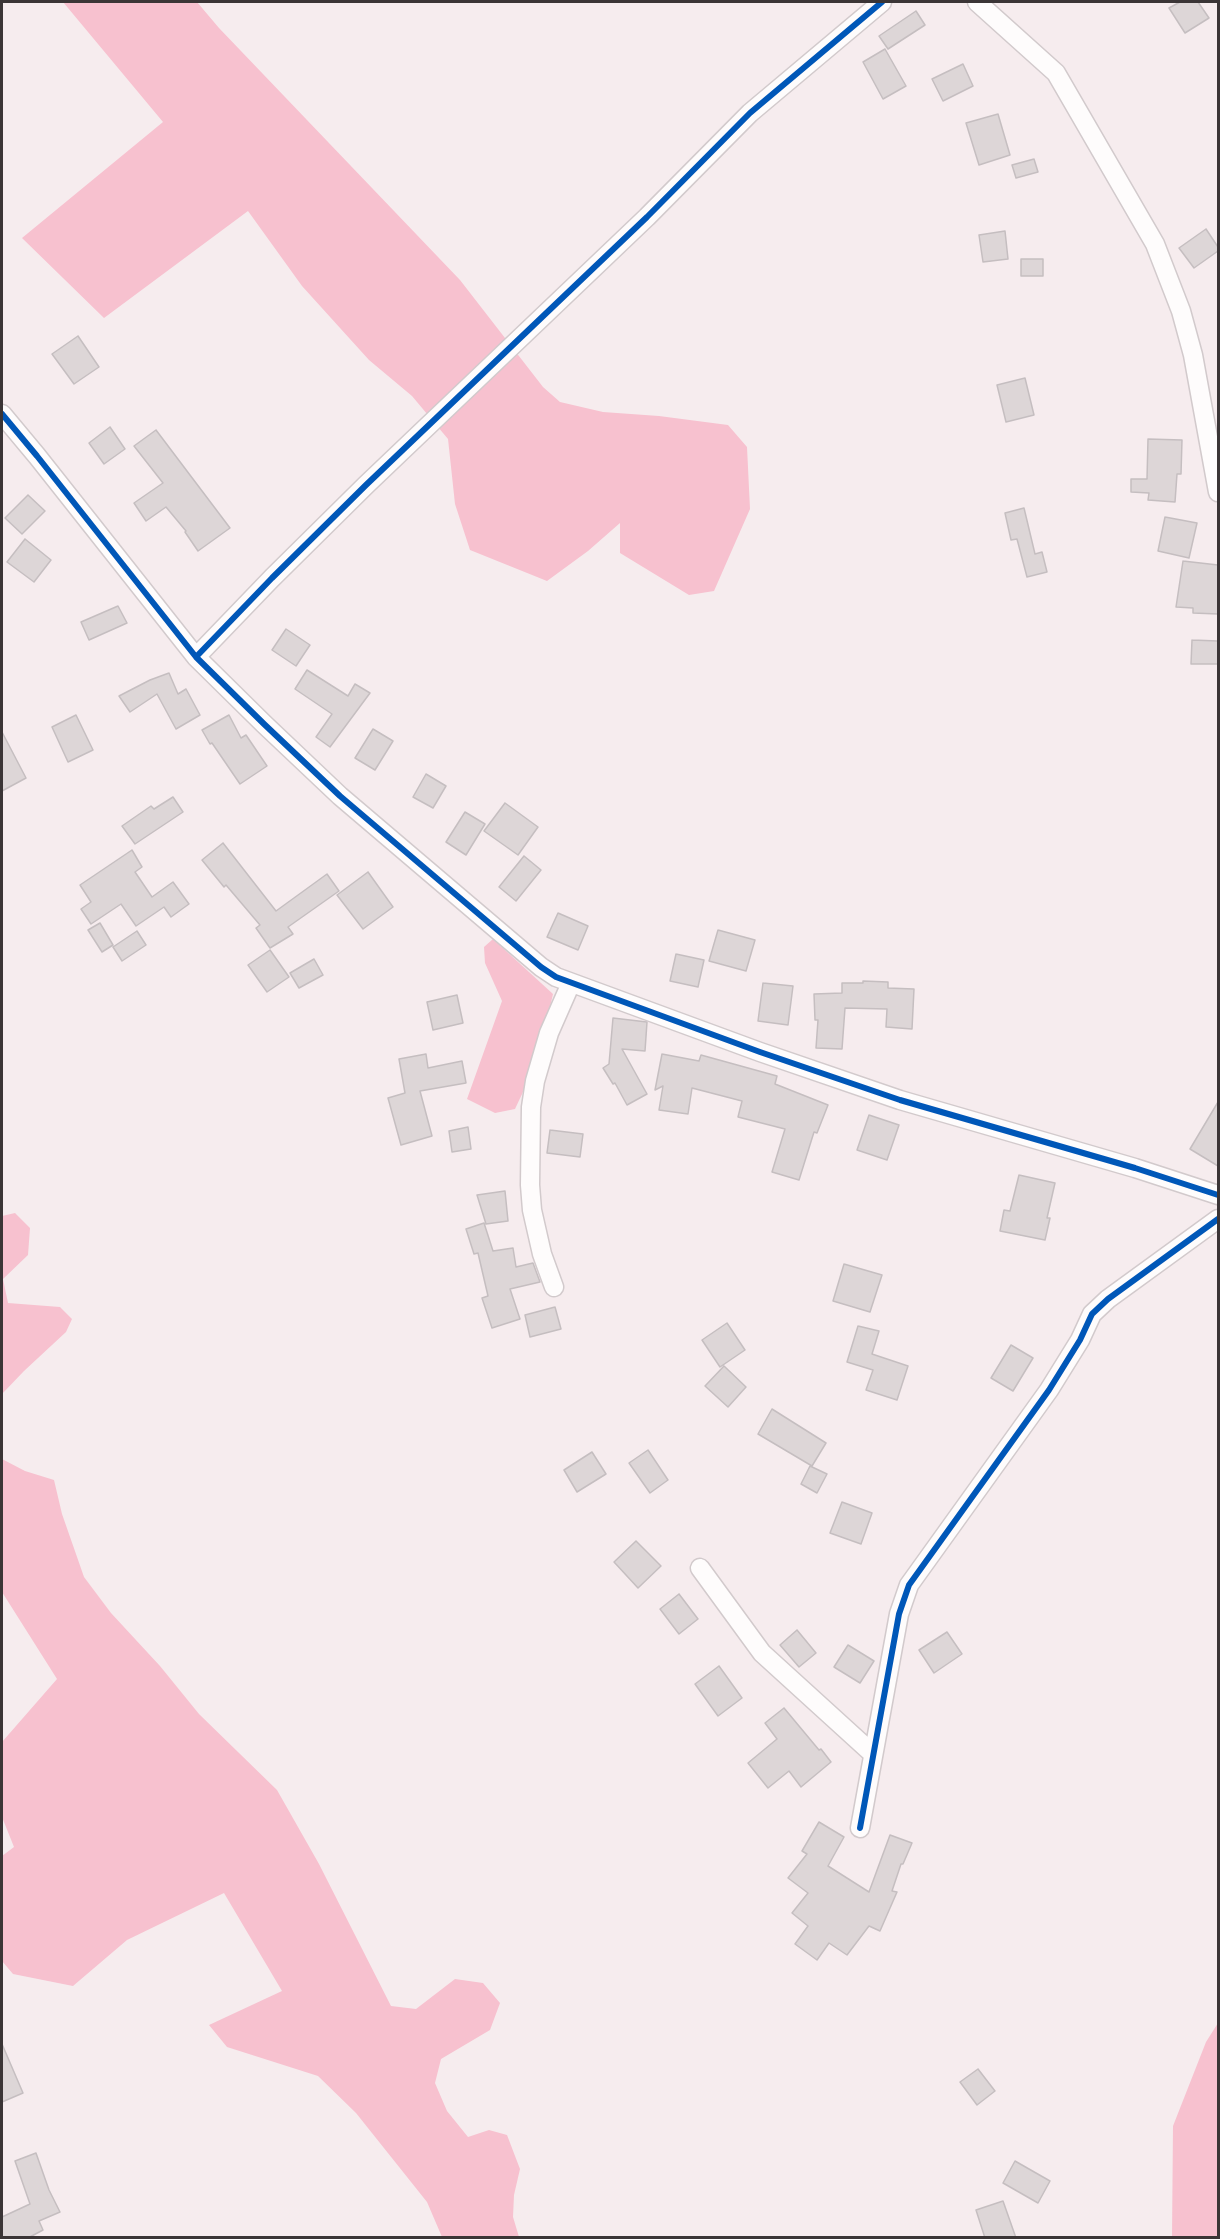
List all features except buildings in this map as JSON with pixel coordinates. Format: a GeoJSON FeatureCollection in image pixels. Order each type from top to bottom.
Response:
{"type":"FeatureCollection","features":[{"type":"Feature","properties":{"kind":"street"},"geometry":{"type":"LineString","coordinates":[[196,657],[350,500],[647,217],[750,112],[882,2]]}},
{"type":"Feature","properties":{"kind":"street"},"geometry":{"type":"LineString","coordinates":[[983,3],[1056,73],[1155,244],[1181,310],[1193,355],[1218,492]]}},
{"type":"Feature","properties":{"kind":"street"},"geometry":{"type":"LineString","coordinates":[[2,414],[196,657],[340,796],[541,967],[571,983],[900,1100],[1135,1168],[1218,1195]]}},
{"type":"Feature","properties":{"kind":"street"},"geometry":{"type":"LineString","coordinates":[[554,1287],[542,1254],[532,1210],[531,1107],[535,1080],[549,1033],[571,983]]}},
{"type":"Feature","properties":{"kind":"street"},"geometry":{"type":"LineString","coordinates":[[860,1828],[899,1614],[904,1596],[918,1571],[1049,1390],[1080,1340],[1092,1314],[1108,1299],[1218,1219]]}},
{"type":"Feature","properties":{"kind":"street"},"geometry":{"type":"LineString","coordinates":[[700,1568],[762,1653],[873,1754]]}},
{"type":"Feature","properties":{"kind":"shaded area"},"geometry":{"type":"Polygon","coordinates":[[[63,2],[197,2],[219,28],[460,280],[543,387],[560,402],[603,412],[659,416],[728,425],[747,447],[750,509],[714,591],[689,595],[620,553],[620,523],[588,551],[547,581],[470,550],[455,504],[448,439],[412,396],[369,360],[302,286],[248,211],[104,318],[22,238],[163,122],[63,2]]]}},
{"type":"Feature","properties":{"kind":"shaded area"},"geometry":{"type":"Polygon","coordinates":[[[493,939],[553,994],[538,1060],[515,1109],[495,1113],[467,1099],[502,1001],[485,963],[484,947],[493,939]]]}},
{"type":"Feature","properties":{"kind":"shaded area"},"geometry":{"type":"Polygon","coordinates":[[[15,1213],[30,1228],[28,1255],[3,1279],[8,1303],[60,1307],[72,1319],[66,1332],[2,1394],[2,1216],[15,1213]]]}},
{"type":"Feature","properties":{"kind":"shaded area"},"geometry":{"type":"Polygon","coordinates":[[[2,1459],[25,1471],[54,1480],[62,1514],[84,1577],[111,1613],[160,1666],[199,1714],[277,1790],[319,1864],[391,2006],[416,2009],[455,1979],[483,1983],[500,2003],[490,2030],[441,2059],[435,2083],[447,2111],[468,2137],[489,2130],[507,2135],[520,2169],[514,2195],[513,2217],[519,2237],[442,2237],[427,2202],[356,2113],[318,2076],[227,2047],[209,2025],[282,1991],[224,1893],[127,1940],[73,1986],[13,1974],[2,1961],[2,1856],[14,1847],[2,1817],[2,1742],[57,1679],[2,1592],[2,1459]]]}},
{"type":"Feature","properties":{"kind":"shaded area"},"geometry":{"type":"Polygon","coordinates":[[[1218,2023],[1218,2237],[1172,2237],[1173,2126],[1206,2042],[1218,2023]]]}},
{"type":"Feature","properties":{"kind":"cycle path"},"geometry":{"type":"LineString","coordinates":[[196,657],[366,485],[647,217],[750,113],[882,2]]}},
{"type":"Feature","properties":{"kind":"cycle path"},"geometry":{"type":"LineString","coordinates":[[2,414],[196,657],[340,796],[541,967],[556,977],[760,1052],[900,1100],[1135,1168],[1218,1195]]}},
{"type":"Feature","properties":{"kind":"cycle path"},"geometry":{"type":"LineString","coordinates":[[860,1828],[899,1614],[909,1585],[1049,1390],[1080,1340],[1092,1314],[1108,1299],[1218,1219]]}}]}
